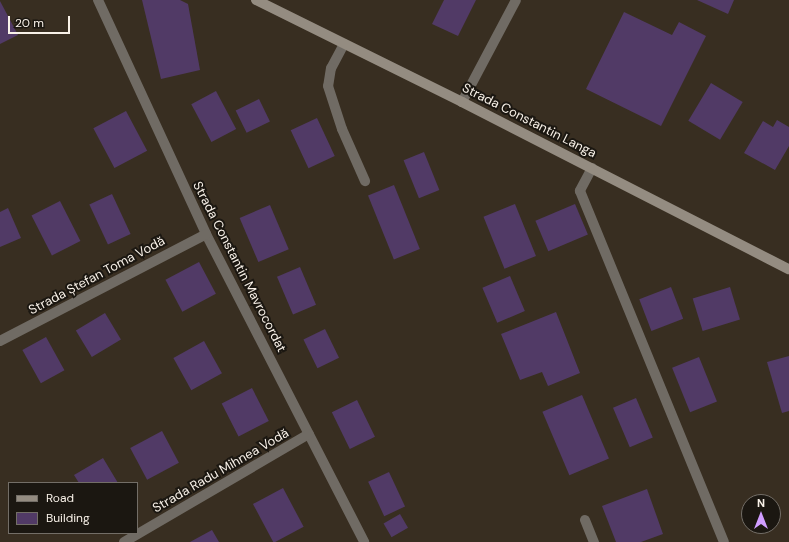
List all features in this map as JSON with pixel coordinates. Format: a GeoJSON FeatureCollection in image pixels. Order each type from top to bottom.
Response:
{"type":"FeatureCollection","features":[{"type":"Feature","properties":{"kind":"main road","name":"Strada Constantin Langa"},"geometry":{"type":"LineString","coordinates":[[256,0],[462,102],[789,269]]}},
{"type":"Feature","properties":{"kind":"street","name":"Strada Constantin Mavrocordat"},"geometry":{"type":"LineString","coordinates":[[98,0],[206,234],[310,434],[364,542]]}},
{"type":"Feature","properties":{"kind":"street"},"geometry":{"type":"LineString","coordinates":[[462,102],[516,0]]}},
{"type":"Feature","properties":{"kind":"street"},"geometry":{"type":"LineString","coordinates":[[344,44],[331,68],[328,86],[342,129],[365,181]]}},
{"type":"Feature","properties":{"kind":"street"},"geometry":{"type":"LineString","coordinates":[[592,168],[580,191],[724,542]]}},
{"type":"Feature","properties":{"kind":"street","name":"Strada Ștefan Toma Vodă"},"geometry":{"type":"LineString","coordinates":[[0,341],[206,234]]}},
{"type":"Feature","properties":{"kind":"street","name":"Strada Radu Mihnea Vodă"},"geometry":{"type":"LineString","coordinates":[[138,534],[310,434]]}},
{"type":"Feature","properties":{"kind":"street"},"geometry":{"type":"LineString","coordinates":[[585,520],[594,542]]}},
{"type":"Feature","properties":{"kind":"street","name":"Strada Radu Mihnea Vodă"},"geometry":{"type":"LineString","coordinates":[[124,542],[138,534]]}},
{"type":"Feature","properties":{"kind":"building"},"geometry":{"type":"Polygon","coordinates":[[[142,0],[180,0],[188,4],[200,70],[161,79],[142,0]]]}},
{"type":"Feature","properties":{"kind":"building"},"geometry":{"type":"Polygon","coordinates":[[[444,0],[476,0],[458,36],[432,24],[444,0]]]}},
{"type":"Feature","properties":{"kind":"building"},"geometry":{"type":"Polygon","coordinates":[[[697,0],[734,0],[728,14],[697,0]]]}},
{"type":"Feature","properties":{"kind":"building"},"geometry":{"type":"Polygon","coordinates":[[[0,1],[18,35],[0,44],[0,1]]]}},
{"type":"Feature","properties":{"kind":"building"},"geometry":{"type":"Polygon","coordinates":[[[624,12],[672,35],[679,22],[706,36],[661,126],[586,89],[624,12]]]}},
{"type":"Feature","properties":{"kind":"building"},"geometry":{"type":"Polygon","coordinates":[[[711,83],[743,102],[720,140],[688,121],[711,83]]]}},
{"type":"Feature","properties":{"kind":"building"},"geometry":{"type":"Polygon","coordinates":[[[216,91],[236,129],[211,142],[191,104],[216,91]]]}},
{"type":"Feature","properties":{"kind":"building"},"geometry":{"type":"Polygon","coordinates":[[[259,99],[270,121],[247,133],[236,110],[259,99]]]}},
{"type":"Feature","properties":{"kind":"building"},"geometry":{"type":"Polygon","coordinates":[[[126,111],[147,151],[114,168],[93,128],[126,111]]]}},
{"type":"Feature","properties":{"kind":"building"},"geometry":{"type":"Polygon","coordinates":[[[317,118],[335,156],[308,168],[291,130],[317,118]]]}},
{"type":"Feature","properties":{"kind":"building"},"geometry":{"type":"Polygon","coordinates":[[[777,120],[789,127],[789,146],[775,170],[744,153],[763,121],[773,127],[777,120]]]}},
{"type":"Feature","properties":{"kind":"building"},"geometry":{"type":"Polygon","coordinates":[[[424,152],[439,190],[419,198],[404,160],[424,152]]]}},
{"type":"Feature","properties":{"kind":"building"},"geometry":{"type":"Polygon","coordinates":[[[394,185],[420,249],[394,259],[368,195],[394,185]]]}},
{"type":"Feature","properties":{"kind":"building"},"geometry":{"type":"Polygon","coordinates":[[[112,194],[131,234],[108,244],[89,205],[112,194]]]}},
{"type":"Feature","properties":{"kind":"building"},"geometry":{"type":"Polygon","coordinates":[[[60,201],[80,241],[52,256],[31,216],[60,201]]]}},
{"type":"Feature","properties":{"kind":"building"},"geometry":{"type":"Polygon","coordinates":[[[515,204],[536,256],[504,269],[483,217],[515,204]]]}},
{"type":"Feature","properties":{"kind":"building"},"geometry":{"type":"Polygon","coordinates":[[[575,204],[588,234],[548,251],[535,221],[575,204]]]}},
{"type":"Feature","properties":{"kind":"building"},"geometry":{"type":"Polygon","coordinates":[[[270,205],[289,249],[258,262],[240,218],[270,205]]]}},
{"type":"Feature","properties":{"kind":"building"},"geometry":{"type":"Polygon","coordinates":[[[8,208],[21,238],[0,247],[0,212],[8,208]]]}},
{"type":"Feature","properties":{"kind":"building"},"geometry":{"type":"Polygon","coordinates":[[[199,262],[216,294],[182,312],[165,280],[199,262]]]}},
{"type":"Feature","properties":{"kind":"building"},"geometry":{"type":"Polygon","coordinates":[[[300,267],[316,305],[293,315],[277,277],[300,267]]]}},
{"type":"Feature","properties":{"kind":"building"},"geometry":{"type":"Polygon","coordinates":[[[510,276],[525,311],[497,323],[482,288],[510,276]]]}},
{"type":"Feature","properties":{"kind":"building"},"geometry":{"type":"Polygon","coordinates":[[[671,287],[683,319],[651,331],[639,299],[671,287]]]}},
{"type":"Feature","properties":{"kind":"building"},"geometry":{"type":"Polygon","coordinates":[[[730,287],[740,320],[703,331],[693,298],[730,287]]]}},
{"type":"Feature","properties":{"kind":"building"},"geometry":{"type":"Polygon","coordinates":[[[556,312],[580,373],[548,386],[542,372],[520,380],[501,334],[556,312]]]}},
{"type":"Feature","properties":{"kind":"building"},"geometry":{"type":"Polygon","coordinates":[[[105,313],[121,340],[92,357],[76,331],[105,313]]]}},
{"type":"Feature","properties":{"kind":"building"},"geometry":{"type":"Polygon","coordinates":[[[325,329],[339,358],[317,368],[303,340],[325,329]]]}},
{"type":"Feature","properties":{"kind":"building"},"geometry":{"type":"Polygon","coordinates":[[[46,337],[64,370],[41,383],[22,350],[46,337]]]}},
{"type":"Feature","properties":{"kind":"building"},"geometry":{"type":"Polygon","coordinates":[[[204,341],[222,373],[191,390],[173,358],[204,341]]]}},
{"type":"Feature","properties":{"kind":"building"},"geometry":{"type":"Polygon","coordinates":[[[789,356],[789,411],[782,413],[767,362],[789,356]]]}},
{"type":"Feature","properties":{"kind":"building"},"geometry":{"type":"Polygon","coordinates":[[[699,357],[717,402],[690,412],[672,368],[699,357]]]}},
{"type":"Feature","properties":{"kind":"building"},"geometry":{"type":"Polygon","coordinates":[[[252,388],[269,421],[239,436],[222,403],[252,388]]]}},
{"type":"Feature","properties":{"kind":"building"},"geometry":{"type":"Polygon","coordinates":[[[582,395],[609,459],[569,475],[542,412],[582,395]]]}},
{"type":"Feature","properties":{"kind":"building"},"geometry":{"type":"Polygon","coordinates":[[[636,398],[653,438],[630,447],[613,408],[636,398]]]}},
{"type":"Feature","properties":{"kind":"building"},"geometry":{"type":"Polygon","coordinates":[[[357,400],[375,437],[350,449],[332,412],[357,400]]]}},
{"type":"Feature","properties":{"kind":"building"},"geometry":{"type":"Polygon","coordinates":[[[162,431],[179,463],[147,480],[130,448],[162,431]]]}},
{"type":"Feature","properties":{"kind":"building"},"geometry":{"type":"Polygon","coordinates":[[[103,458],[117,482],[78,482],[74,475],[103,458]]]}},
{"type":"Feature","properties":{"kind":"building"},"geometry":{"type":"Polygon","coordinates":[[[389,472],[405,506],[384,516],[368,482],[389,472]]]}},
{"type":"Feature","properties":{"kind":"building"},"geometry":{"type":"Polygon","coordinates":[[[283,488],[304,527],[273,542],[253,504],[283,488]]]}},
{"type":"Feature","properties":{"kind":"building"},"geometry":{"type":"Polygon","coordinates":[[[647,489],[663,534],[641,542],[616,542],[602,506],[647,489]]]}},
{"type":"Feature","properties":{"kind":"building"},"geometry":{"type":"Polygon","coordinates":[[[400,514],[408,528],[392,537],[384,524],[400,514]]]}},
{"type":"Feature","properties":{"kind":"building"},"geometry":{"type":"Polygon","coordinates":[[[212,530],[219,542],[190,542],[212,530]]]}}]}
